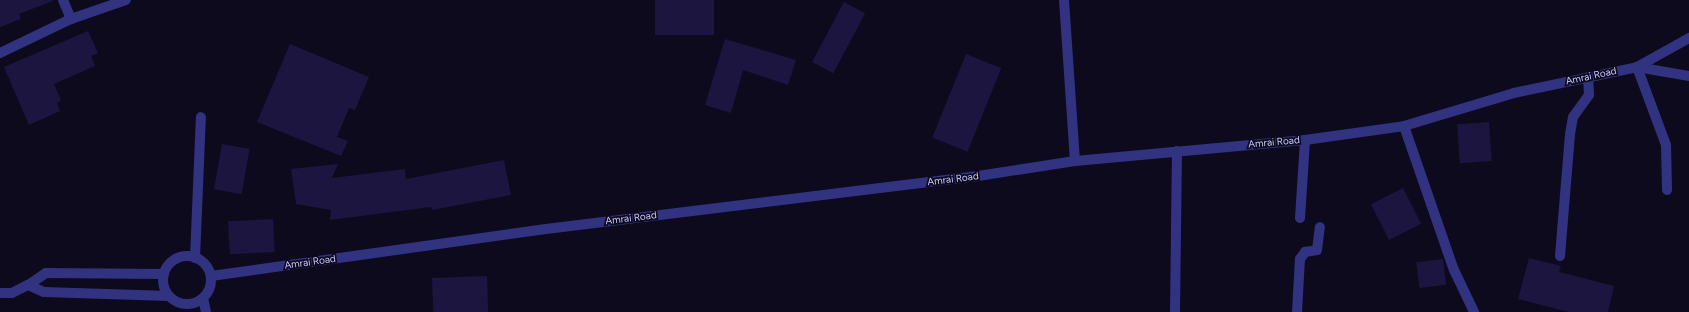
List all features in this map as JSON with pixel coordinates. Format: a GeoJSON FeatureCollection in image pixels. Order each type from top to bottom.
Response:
{"type":"FeatureCollection","features":[{"type":"Feature","properties":{"kind":"street"},"geometry":{"type":"LineString","coordinates":[[63,0],[71,19]]}},
{"type":"Feature","properties":{"kind":"street"},"geometry":{"type":"LineString","coordinates":[[0,53],[71,19],[126,0]]}},
{"type":"Feature","properties":{"kind":"street"},"geometry":{"type":"LineString","coordinates":[[1064,0],[1075,161]]}},
{"type":"Feature","properties":{"kind":"street"},"geometry":{"type":"LineString","coordinates":[[1667,190],[1666,145],[1637,67],[1689,38]]}},
{"type":"Feature","properties":{"kind":"street","name":"Amrai Road"},"geometry":{"type":"LineString","coordinates":[[211,276],[546,229],[978,176],[1075,161],[1305,140],[1404,126],[1514,93],[1637,67],[1689,76]]}},
{"type":"Feature","properties":{"kind":"street"},"geometry":{"type":"LineString","coordinates":[[1560,256],[1572,117],[1589,95],[1588,77]]}},
{"type":"Feature","properties":{"kind":"street"},"geometry":{"type":"LineString","coordinates":[[195,258],[201,117]]}},
{"type":"Feature","properties":{"kind":"street"},"geometry":{"type":"LineString","coordinates":[[1404,126],[1454,270],[1474,312]]}},
{"type":"Feature","properties":{"kind":"street"},"geometry":{"type":"LineString","coordinates":[[1300,218],[1305,140]]}},
{"type":"Feature","properties":{"kind":"street"},"geometry":{"type":"LineString","coordinates":[[1175,312],[1177,151]]}},
{"type":"Feature","properties":{"kind":"street"},"geometry":{"type":"LineString","coordinates":[[1297,312],[1300,259],[1305,252],[1317,250],[1320,227]]}},
{"type":"Feature","properties":{"kind":"street"},"geometry":{"type":"LineString","coordinates":[[179,258],[195,258],[208,268],[211,276],[208,292],[204,298],[186,308],[169,296],[163,282],[164,274],[172,262],[179,258]]}},
{"type":"Feature","properties":{"kind":"street"},"geometry":{"type":"LineString","coordinates":[[0,293],[12,293],[28,285],[46,273],[164,274]]}},
{"type":"Feature","properties":{"kind":"street"},"geometry":{"type":"LineString","coordinates":[[28,285],[44,292],[169,296]]}},
{"type":"Feature","properties":{"kind":"street"},"geometry":{"type":"LineString","coordinates":[[204,298],[206,312]]}},
{"type":"Feature","properties":{"kind":"building"},"geometry":{"type":"Polygon","coordinates":[[[0,0],[53,1],[19,14],[21,19],[0,27],[0,0]]]}},
{"type":"Feature","properties":{"kind":"building"},"geometry":{"type":"Polygon","coordinates":[[[655,0],[714,0],[714,35],[655,35],[655,0]]]}},
{"type":"Feature","properties":{"kind":"building"},"geometry":{"type":"Polygon","coordinates":[[[844,2],[865,13],[833,73],[812,62],[844,2]]]}},
{"type":"Feature","properties":{"kind":"building"},"geometry":{"type":"Polygon","coordinates":[[[88,31],[98,53],[91,56],[95,66],[54,84],[61,100],[57,103],[60,111],[29,125],[4,67],[88,31]]]}},
{"type":"Feature","properties":{"kind":"building"},"geometry":{"type":"Polygon","coordinates":[[[725,39],[796,60],[788,85],[743,70],[731,113],[705,105],[725,39]]]}},
{"type":"Feature","properties":{"kind":"building"},"geometry":{"type":"Polygon","coordinates":[[[290,44],[369,77],[355,110],[349,108],[337,137],[348,141],[341,156],[257,122],[290,44]]]}},
{"type":"Feature","properties":{"kind":"building"},"geometry":{"type":"Polygon","coordinates":[[[966,54],[1001,68],[968,152],[932,137],[966,54]]]}},
{"type":"Feature","properties":{"kind":"building"},"geometry":{"type":"Polygon","coordinates":[[[1489,122],[1492,161],[1460,163],[1457,124],[1489,122]]]}},
{"type":"Feature","properties":{"kind":"building"},"geometry":{"type":"Polygon","coordinates":[[[222,144],[250,149],[242,194],[214,189],[222,144]]]}},
{"type":"Feature","properties":{"kind":"building"},"geometry":{"type":"Polygon","coordinates":[[[504,160],[511,195],[432,210],[431,207],[330,220],[331,210],[296,204],[291,169],[338,164],[332,178],[405,169],[406,179],[504,160]]]}},
{"type":"Feature","properties":{"kind":"building"},"geometry":{"type":"Polygon","coordinates":[[[1403,188],[1421,224],[1389,240],[1371,204],[1403,188]]]}},
{"type":"Feature","properties":{"kind":"building"},"geometry":{"type":"Polygon","coordinates":[[[273,219],[275,252],[230,254],[228,221],[273,219]]]}},
{"type":"Feature","properties":{"kind":"building"},"geometry":{"type":"Polygon","coordinates":[[[1529,258],[1561,266],[1559,272],[1614,286],[1608,312],[1569,312],[1518,299],[1529,258]]]}},
{"type":"Feature","properties":{"kind":"building"},"geometry":{"type":"Polygon","coordinates":[[[1443,259],[1446,285],[1419,288],[1416,262],[1443,259]]]}},
{"type":"Feature","properties":{"kind":"building"},"geometry":{"type":"Polygon","coordinates":[[[487,276],[488,312],[433,312],[432,278],[487,276]]]}}]}
